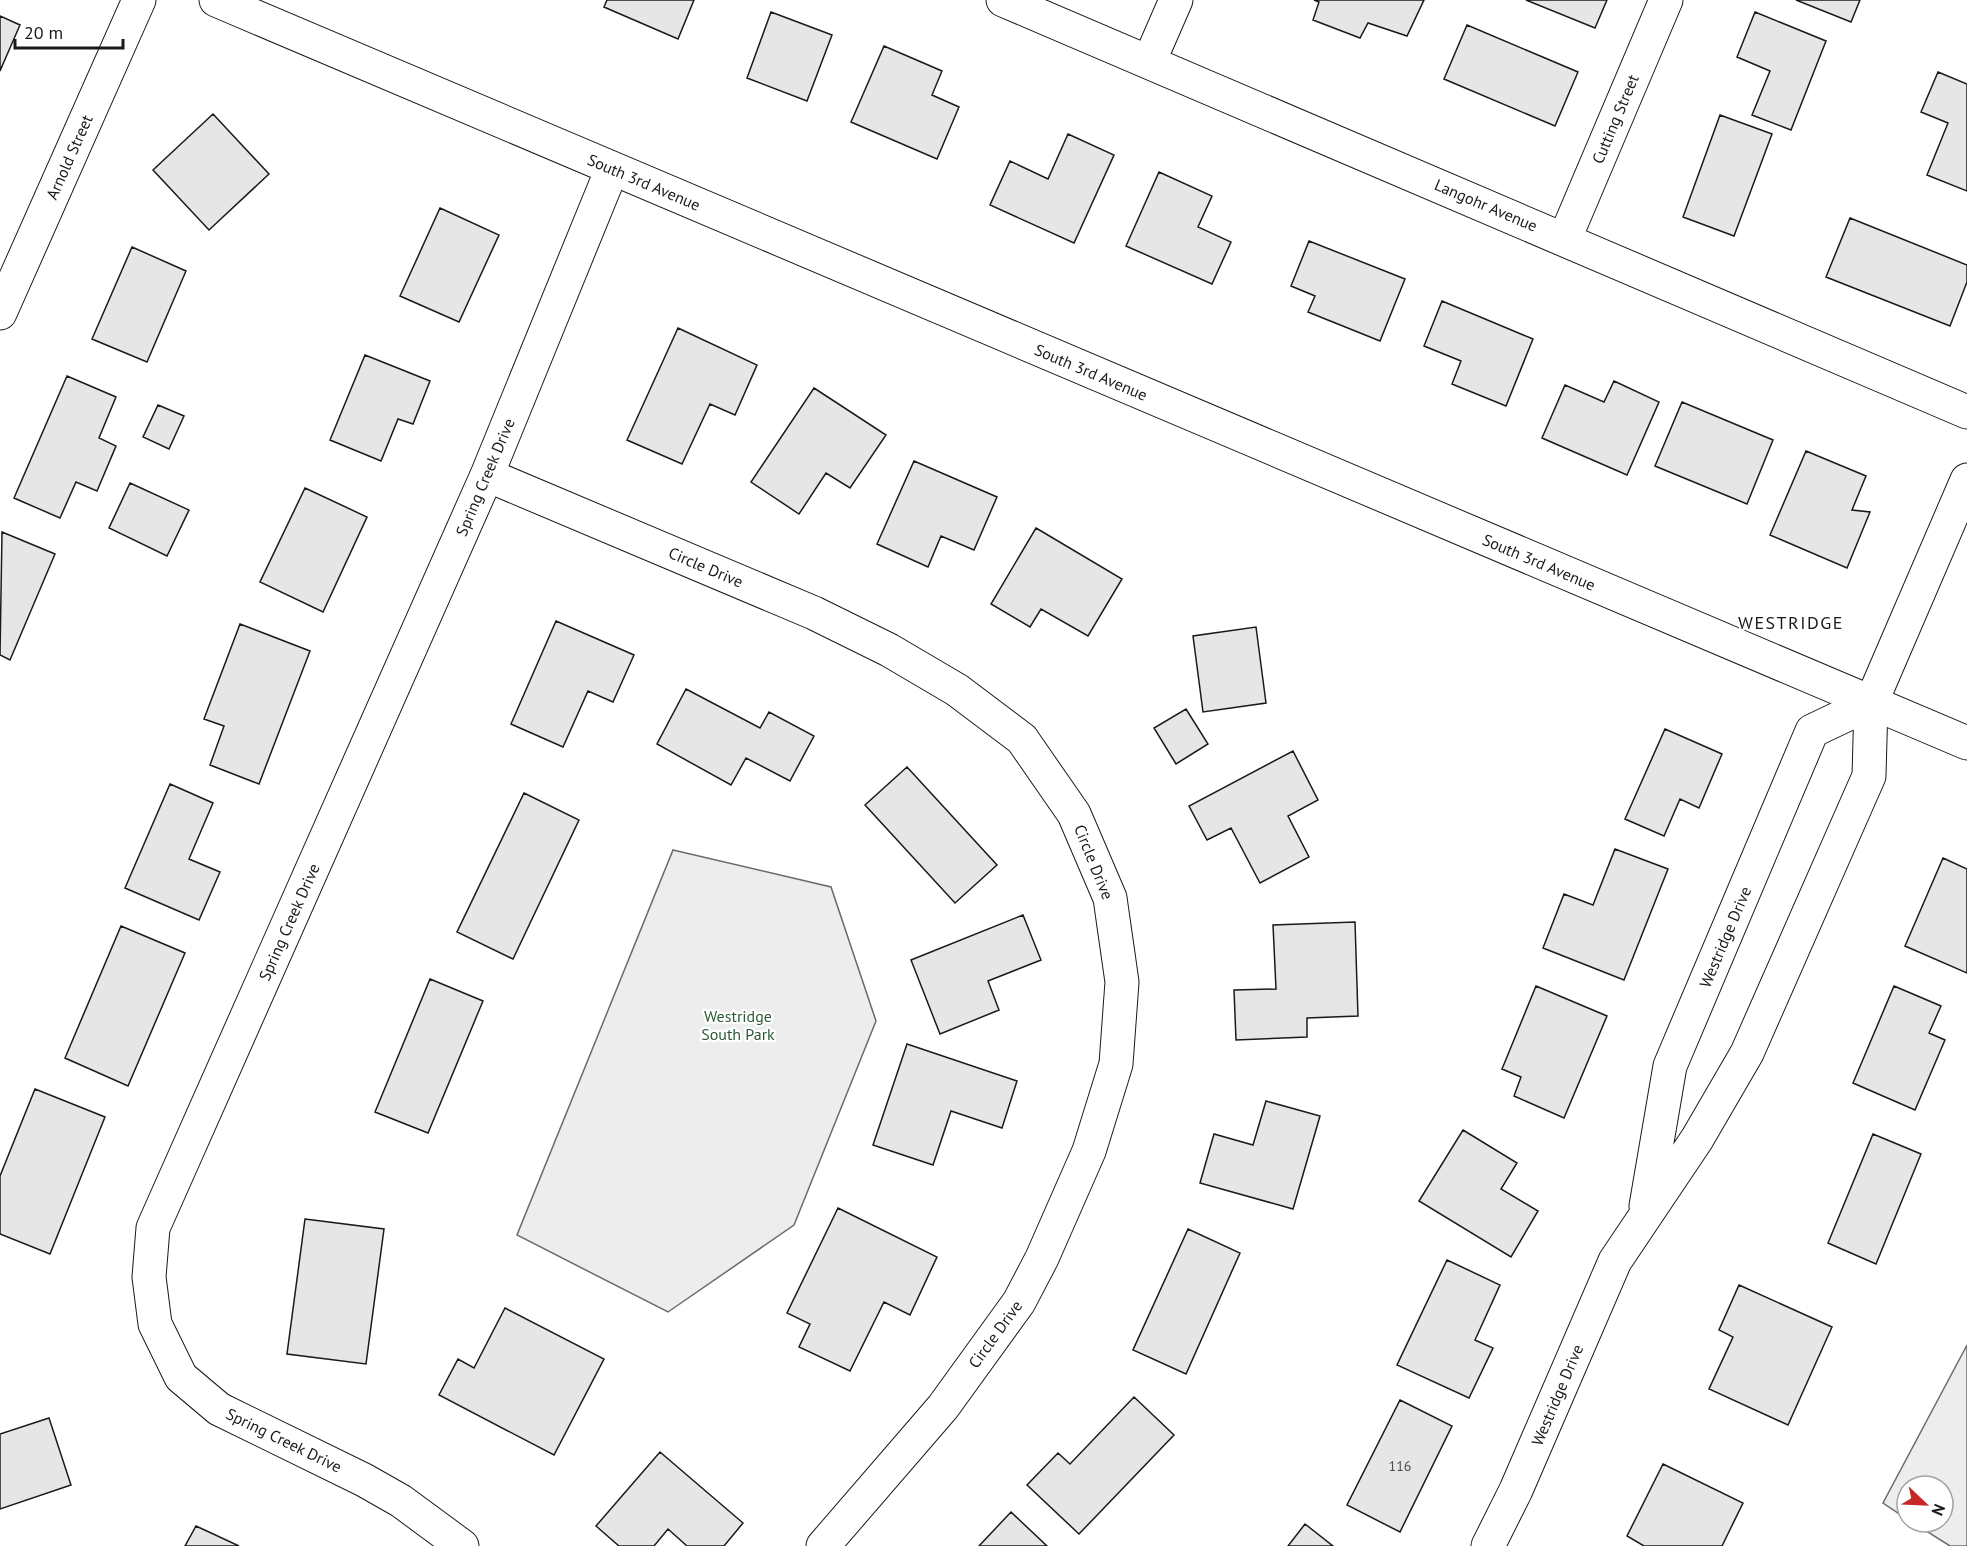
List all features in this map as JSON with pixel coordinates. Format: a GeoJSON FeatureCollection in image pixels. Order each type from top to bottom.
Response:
{"type":"FeatureCollection","features":[{"type":"Feature","properties":{"kind":"street","name":"Arnold Street"},"geometry":{"type":"LineString","coordinates":[[0,313],[139,0]]}},
{"type":"Feature","properties":{"kind":"street","name":"South 3rd Avenue"},"geometry":{"type":"LineString","coordinates":[[216,0],[1967,743]]}},
{"type":"Feature","properties":{"kind":"street","name":"Langohr Avenue"},"geometry":{"type":"LineString","coordinates":[[1003,0],[1565,238],[1967,412]]}},
{"type":"Feature","properties":{"kind":"street"},"geometry":{"type":"LineString","coordinates":[[1149,62],[1176,0]]}},
{"type":"Feature","properties":{"kind":"street","name":"Cutting Street"},"geometry":{"type":"LineString","coordinates":[[1565,238],[1666,0]]}},
{"type":"Feature","properties":{"kind":"street","name":"Spring Creek Drive"},"geometry":{"type":"LineString","coordinates":[[462,1546],[401,1501],[364,1480],[219,1409],[181,1377],[155,1324],[149,1277],[153,1228],[487,475],[612,169]]}},
{"type":"Feature","properties":{"kind":"street","name":"Circle Drive"},"geometry":{"type":"LineString","coordinates":[[487,475],[814,613],[889,650],[957,690],[1022,739],[1074,814],[1110,898],[1122,982],[1116,1064],[1089,1151],[1047,1247],[1019,1302],[943,1407],[823,1546]]}},
{"type":"Feature","properties":{"kind":"street","name":"Westridge Drive"},"geometry":{"type":"LineString","coordinates":[[1488,1546],[1516,1490],[1615,1261],[1644,1214],[1697,1139],[1756,1031],[1869,776],[1871,703],[1967,480]]}},
{"type":"Feature","properties":{"kind":"street","name":"Westridge Drive"},"geometry":{"type":"LineString","coordinates":[[1644,1214],[1670,1066],[1812,731],[1871,703]]}},
{"type":"Feature","properties":{"kind":"shaded area","name":"Westridge South Park"},"geometry":{"type":"Polygon","coordinates":[[[673,850],[831,887],[876,1021],[794,1225],[668,1312],[517,1235],[673,850]]]}},
{"type":"Feature","properties":{"kind":"shaded area"},"geometry":{"type":"Polygon","coordinates":[[[1967,1345],[1967,1546],[1950,1546],[1931,1534],[1955,1534],[1955,1474],[1898,1474],[1967,1345]]]}},
{"type":"Feature","properties":{"kind":"shaded area"},"geometry":{"type":"Polygon","coordinates":[[[1895,1480],[1895,1511],[1883,1503],[1895,1480]]]}},
{"type":"Feature","properties":{"kind":"building"},"geometry":{"type":"Polygon","coordinates":[[[607,0],[694,0],[678,39],[604,7],[607,0]]]}},
{"type":"Feature","properties":{"kind":"building"},"geometry":{"type":"Polygon","coordinates":[[[1314,0],[1424,0],[1407,36],[1368,23],[1360,38],[1313,20],[1319,2],[1314,0]]]}},
{"type":"Feature","properties":{"kind":"building"},"geometry":{"type":"Polygon","coordinates":[[[1526,0],[1607,0],[1595,28],[1526,0]]]}},
{"type":"Feature","properties":{"kind":"building"},"geometry":{"type":"Polygon","coordinates":[[[1796,0],[1860,0],[1851,22],[1796,0]]]}},
{"type":"Feature","properties":{"kind":"building"},"geometry":{"type":"Polygon","coordinates":[[[771,12],[832,35],[807,101],[747,78],[771,12]]]}},
{"type":"Feature","properties":{"kind":"building"},"geometry":{"type":"Polygon","coordinates":[[[1755,12],[1826,41],[1791,130],[1752,115],[1770,71],[1737,57],[1755,12]]]}},
{"type":"Feature","properties":{"kind":"building"},"geometry":{"type":"Polygon","coordinates":[[[0,16],[20,25],[0,71],[0,16]]]}},
{"type":"Feature","properties":{"kind":"building"},"geometry":{"type":"Polygon","coordinates":[[[1467,25],[1578,72],[1555,126],[1444,79],[1467,25]]]}},
{"type":"Feature","properties":{"kind":"building"},"geometry":{"type":"Polygon","coordinates":[[[884,46],[942,71],[932,95],[959,107],[937,159],[851,122],[884,46]]]}},
{"type":"Feature","properties":{"kind":"building"},"geometry":{"type":"Polygon","coordinates":[[[1938,72],[1967,84],[1967,191],[1927,175],[1948,123],[1921,112],[1938,72]]]}},
{"type":"Feature","properties":{"kind":"building"},"geometry":{"type":"Polygon","coordinates":[[[213,114],[269,174],[209,230],[153,170],[213,114]]]}},
{"type":"Feature","properties":{"kind":"building"},"geometry":{"type":"Polygon","coordinates":[[[1720,115],[1772,134],[1734,236],[1683,217],[1720,115]]]}},
{"type":"Feature","properties":{"kind":"building"},"geometry":{"type":"Polygon","coordinates":[[[1068,134],[1114,155],[1074,243],[990,205],[1010,161],[1048,179],[1068,134]]]}},
{"type":"Feature","properties":{"kind":"building"},"geometry":{"type":"Polygon","coordinates":[[[1159,172],[1212,196],[1198,227],[1231,242],[1212,284],[1126,246],[1159,172]]]}},
{"type":"Feature","properties":{"kind":"building"},"geometry":{"type":"Polygon","coordinates":[[[440,208],[499,235],[459,322],[400,296],[440,208]]]}},
{"type":"Feature","properties":{"kind":"building"},"geometry":{"type":"Polygon","coordinates":[[[1850,218],[1967,265],[1967,282],[1950,326],[1826,277],[1850,218]]]}},
{"type":"Feature","properties":{"kind":"building"},"geometry":{"type":"Polygon","coordinates":[[[1309,241],[1405,279],[1380,341],[1308,312],[1315,296],[1291,286],[1309,241]]]}},
{"type":"Feature","properties":{"kind":"building"},"geometry":{"type":"Polygon","coordinates":[[[132,247],[186,271],[147,362],[92,339],[132,247]]]}},
{"type":"Feature","properties":{"kind":"building"},"geometry":{"type":"Polygon","coordinates":[[[1442,301],[1533,339],[1506,406],[1452,384],[1461,361],[1424,346],[1442,301]]]}},
{"type":"Feature","properties":{"kind":"building"},"geometry":{"type":"Polygon","coordinates":[[[678,328],[757,365],[735,415],[710,404],[682,464],[627,440],[678,328]]]}},
{"type":"Feature","properties":{"kind":"building"},"geometry":{"type":"Polygon","coordinates":[[[365,355],[430,381],[413,424],[398,419],[381,461],[330,440],[365,355]]]}},
{"type":"Feature","properties":{"kind":"building"},"geometry":{"type":"Polygon","coordinates":[[[67,376],[116,397],[99,438],[116,446],[97,491],[76,482],[60,518],[14,498],[67,376]]]}},
{"type":"Feature","properties":{"kind":"building"},"geometry":{"type":"Polygon","coordinates":[[[1614,381],[1659,402],[1627,475],[1542,438],[1565,385],[1604,402],[1614,381]]]}},
{"type":"Feature","properties":{"kind":"building"},"geometry":{"type":"Polygon","coordinates":[[[814,388],[886,435],[850,488],[826,473],[799,514],[751,482],[814,388]]]}},
{"type":"Feature","properties":{"kind":"building"},"geometry":{"type":"Polygon","coordinates":[[[1682,402],[1773,440],[1747,504],[1655,466],[1682,402]]]}},
{"type":"Feature","properties":{"kind":"building"},"geometry":{"type":"Polygon","coordinates":[[[158,405],[184,416],[169,449],[143,437],[158,405]]]}},
{"type":"Feature","properties":{"kind":"building"},"geometry":{"type":"Polygon","coordinates":[[[1806,451],[1866,476],[1852,510],[1870,512],[1847,568],[1770,535],[1806,451]]]}},
{"type":"Feature","properties":{"kind":"building"},"geometry":{"type":"Polygon","coordinates":[[[914,461],[997,497],[974,550],[941,536],[928,567],[877,544],[914,461]]]}},
{"type":"Feature","properties":{"kind":"building"},"geometry":{"type":"Polygon","coordinates":[[[130,483],[189,510],[167,556],[109,528],[130,483]]]}},
{"type":"Feature","properties":{"kind":"building"},"geometry":{"type":"Polygon","coordinates":[[[305,488],[367,517],[323,612],[260,582],[305,488]]]}},
{"type":"Feature","properties":{"kind":"building"},"geometry":{"type":"Polygon","coordinates":[[[1036,528],[1122,579],[1088,636],[1041,609],[1030,627],[991,604],[1036,528]]]}},
{"type":"Feature","properties":{"kind":"building"},"geometry":{"type":"Polygon","coordinates":[[[2,532],[55,554],[10,660],[0,655],[2,532]]]}},
{"type":"Feature","properties":{"kind":"building"},"geometry":{"type":"Polygon","coordinates":[[[556,621],[634,655],[613,702],[588,691],[563,747],[511,724],[556,621]]]}},
{"type":"Feature","properties":{"kind":"building"},"geometry":{"type":"Polygon","coordinates":[[[240,624],[310,651],[259,784],[210,765],[224,726],[204,719],[240,624]]]}},
{"type":"Feature","properties":{"kind":"building"},"geometry":{"type":"Polygon","coordinates":[[[1256,627],[1266,703],[1203,712],[1193,636],[1256,627]]]}},
{"type":"Feature","properties":{"kind":"building"},"geometry":{"type":"Polygon","coordinates":[[[686,689],[760,728],[769,712],[814,736],[790,781],[746,758],[731,785],[657,744],[686,689]]]}},
{"type":"Feature","properties":{"kind":"building"},"geometry":{"type":"Polygon","coordinates":[[[1186,709],[1208,744],[1176,764],[1154,728],[1186,709]]]}},
{"type":"Feature","properties":{"kind":"building"},"geometry":{"type":"Polygon","coordinates":[[[1665,729],[1722,754],[1699,808],[1680,799],[1664,836],[1625,819],[1665,729]]]}},
{"type":"Feature","properties":{"kind":"building"},"geometry":{"type":"Polygon","coordinates":[[[1293,751],[1318,800],[1288,816],[1309,857],[1260,883],[1231,828],[1207,840],[1189,806],[1293,751]]]}},
{"type":"Feature","properties":{"kind":"building"},"geometry":{"type":"Polygon","coordinates":[[[907,767],[997,865],[955,903],[865,805],[907,767]]]}},
{"type":"Feature","properties":{"kind":"building"},"geometry":{"type":"Polygon","coordinates":[[[170,784],[213,803],[189,859],[220,872],[199,920],[125,888],[170,784]]]}},
{"type":"Feature","properties":{"kind":"building"},"geometry":{"type":"Polygon","coordinates":[[[524,793],[579,820],[513,959],[457,932],[524,793]]]}},
{"type":"Feature","properties":{"kind":"building"},"geometry":{"type":"Polygon","coordinates":[[[1615,849],[1668,869],[1624,980],[1543,948],[1564,894],[1593,905],[1615,849]]]}},
{"type":"Feature","properties":{"kind":"building"},"geometry":{"type":"Polygon","coordinates":[[[1943,858],[1967,869],[1967,973],[1905,946],[1943,858]]]}},
{"type":"Feature","properties":{"kind":"building"},"geometry":{"type":"Polygon","coordinates":[[[1023,915],[1041,960],[988,981],[999,1010],[940,1034],[911,960],[1023,915]]]}},
{"type":"Feature","properties":{"kind":"building"},"geometry":{"type":"Polygon","coordinates":[[[1355,922],[1358,1016],[1307,1018],[1307,1037],[1236,1040],[1234,990],[1276,989],[1273,925],[1355,922]]]}},
{"type":"Feature","properties":{"kind":"building"},"geometry":{"type":"Polygon","coordinates":[[[121,926],[185,953],[128,1086],[65,1058],[121,926]]]}},
{"type":"Feature","properties":{"kind":"building"},"geometry":{"type":"Polygon","coordinates":[[[430,979],[483,1001],[428,1133],[375,1112],[430,979]]]}},
{"type":"Feature","properties":{"kind":"building"},"geometry":{"type":"Polygon","coordinates":[[[1536,986],[1607,1016],[1564,1118],[1514,1096],[1521,1077],[1502,1069],[1536,986]]]}},
{"type":"Feature","properties":{"kind":"building"},"geometry":{"type":"Polygon","coordinates":[[[1894,986],[1941,1006],[1929,1033],[1945,1040],[1915,1110],[1853,1083],[1894,986]]]}},
{"type":"Feature","properties":{"kind":"building"},"geometry":{"type":"Polygon","coordinates":[[[907,1044],[1017,1081],[1002,1128],[951,1111],[933,1165],[873,1145],[907,1044]]]}},
{"type":"Feature","properties":{"kind":"building"},"geometry":{"type":"Polygon","coordinates":[[[35,1089],[105,1117],[50,1254],[0,1234],[0,1176],[35,1089]]]}},
{"type":"Feature","properties":{"kind":"building"},"geometry":{"type":"Polygon","coordinates":[[[1266,1101],[1320,1116],[1293,1209],[1200,1183],[1214,1134],[1253,1145],[1266,1101]]]}},
{"type":"Feature","properties":{"kind":"building"},"geometry":{"type":"Polygon","coordinates":[[[1463,1130],[1517,1163],[1501,1189],[1538,1211],[1511,1257],[1419,1201],[1463,1130]]]}},
{"type":"Feature","properties":{"kind":"building"},"geometry":{"type":"Polygon","coordinates":[[[1873,1134],[1921,1154],[1876,1264],[1828,1243],[1873,1134]]]}},
{"type":"Feature","properties":{"kind":"building"},"geometry":{"type":"Polygon","coordinates":[[[838,1208],[937,1257],[910,1315],[884,1302],[850,1371],[799,1347],[810,1324],[787,1313],[838,1208]]]}},
{"type":"Feature","properties":{"kind":"building"},"geometry":{"type":"Polygon","coordinates":[[[305,1219],[384,1229],[366,1364],[287,1354],[305,1219]]]}},
{"type":"Feature","properties":{"kind":"building"},"geometry":{"type":"Polygon","coordinates":[[[1188,1229],[1240,1253],[1186,1374],[1133,1350],[1188,1229]]]}},
{"type":"Feature","properties":{"kind":"building"},"geometry":{"type":"Polygon","coordinates":[[[1447,1260],[1500,1285],[1475,1340],[1493,1348],[1469,1398],[1397,1365],[1447,1260]]]}},
{"type":"Feature","properties":{"kind":"building"},"geometry":{"type":"Polygon","coordinates":[[[1739,1285],[1832,1327],[1788,1425],[1709,1389],[1733,1337],[1719,1330],[1739,1285]]]}},
{"type":"Feature","properties":{"kind":"building"},"geometry":{"type":"Polygon","coordinates":[[[505,1308],[604,1359],[554,1455],[439,1395],[458,1359],[474,1368],[505,1308]]]}},
{"type":"Feature","properties":{"kind":"building"},"geometry":{"type":"Polygon","coordinates":[[[1134,1397],[1174,1435],[1079,1534],[1027,1485],[1058,1453],[1070,1464],[1134,1397]]]}},
{"type":"Feature","properties":{"kind":"building"},"geometry":{"type":"Polygon","coordinates":[[[1400,1400],[1452,1426],[1400,1532],[1347,1505],[1400,1400]]]}},
{"type":"Feature","properties":{"kind":"building"},"geometry":{"type":"Polygon","coordinates":[[[49,1418],[71,1485],[0,1509],[0,1434],[49,1418]]]}},
{"type":"Feature","properties":{"kind":"building"},"geometry":{"type":"Polygon","coordinates":[[[660,1452],[743,1523],[724,1546],[687,1546],[668,1529],[654,1546],[619,1546],[596,1526],[660,1452]]]}},
{"type":"Feature","properties":{"kind":"building"},"geometry":{"type":"Polygon","coordinates":[[[1663,1464],[1743,1503],[1722,1546],[1644,1546],[1627,1536],[1663,1464]]]}},
{"type":"Feature","properties":{"kind":"building"},"geometry":{"type":"Polygon","coordinates":[[[1011,1512],[1047,1546],[979,1546],[1011,1512]]]}},
{"type":"Feature","properties":{"kind":"building"},"geometry":{"type":"Polygon","coordinates":[[[1305,1524],[1333,1546],[1288,1546],[1305,1524]]]}},
{"type":"Feature","properties":{"kind":"building"},"geometry":{"type":"Polygon","coordinates":[[[196,1526],[239,1546],[185,1546],[196,1526]]]}},
{"type":"Feature","properties":{"kind":"district","name":"WESTRIDGE"},"geometry":{"type":"Point","coordinates":[1791,622]}}]}
